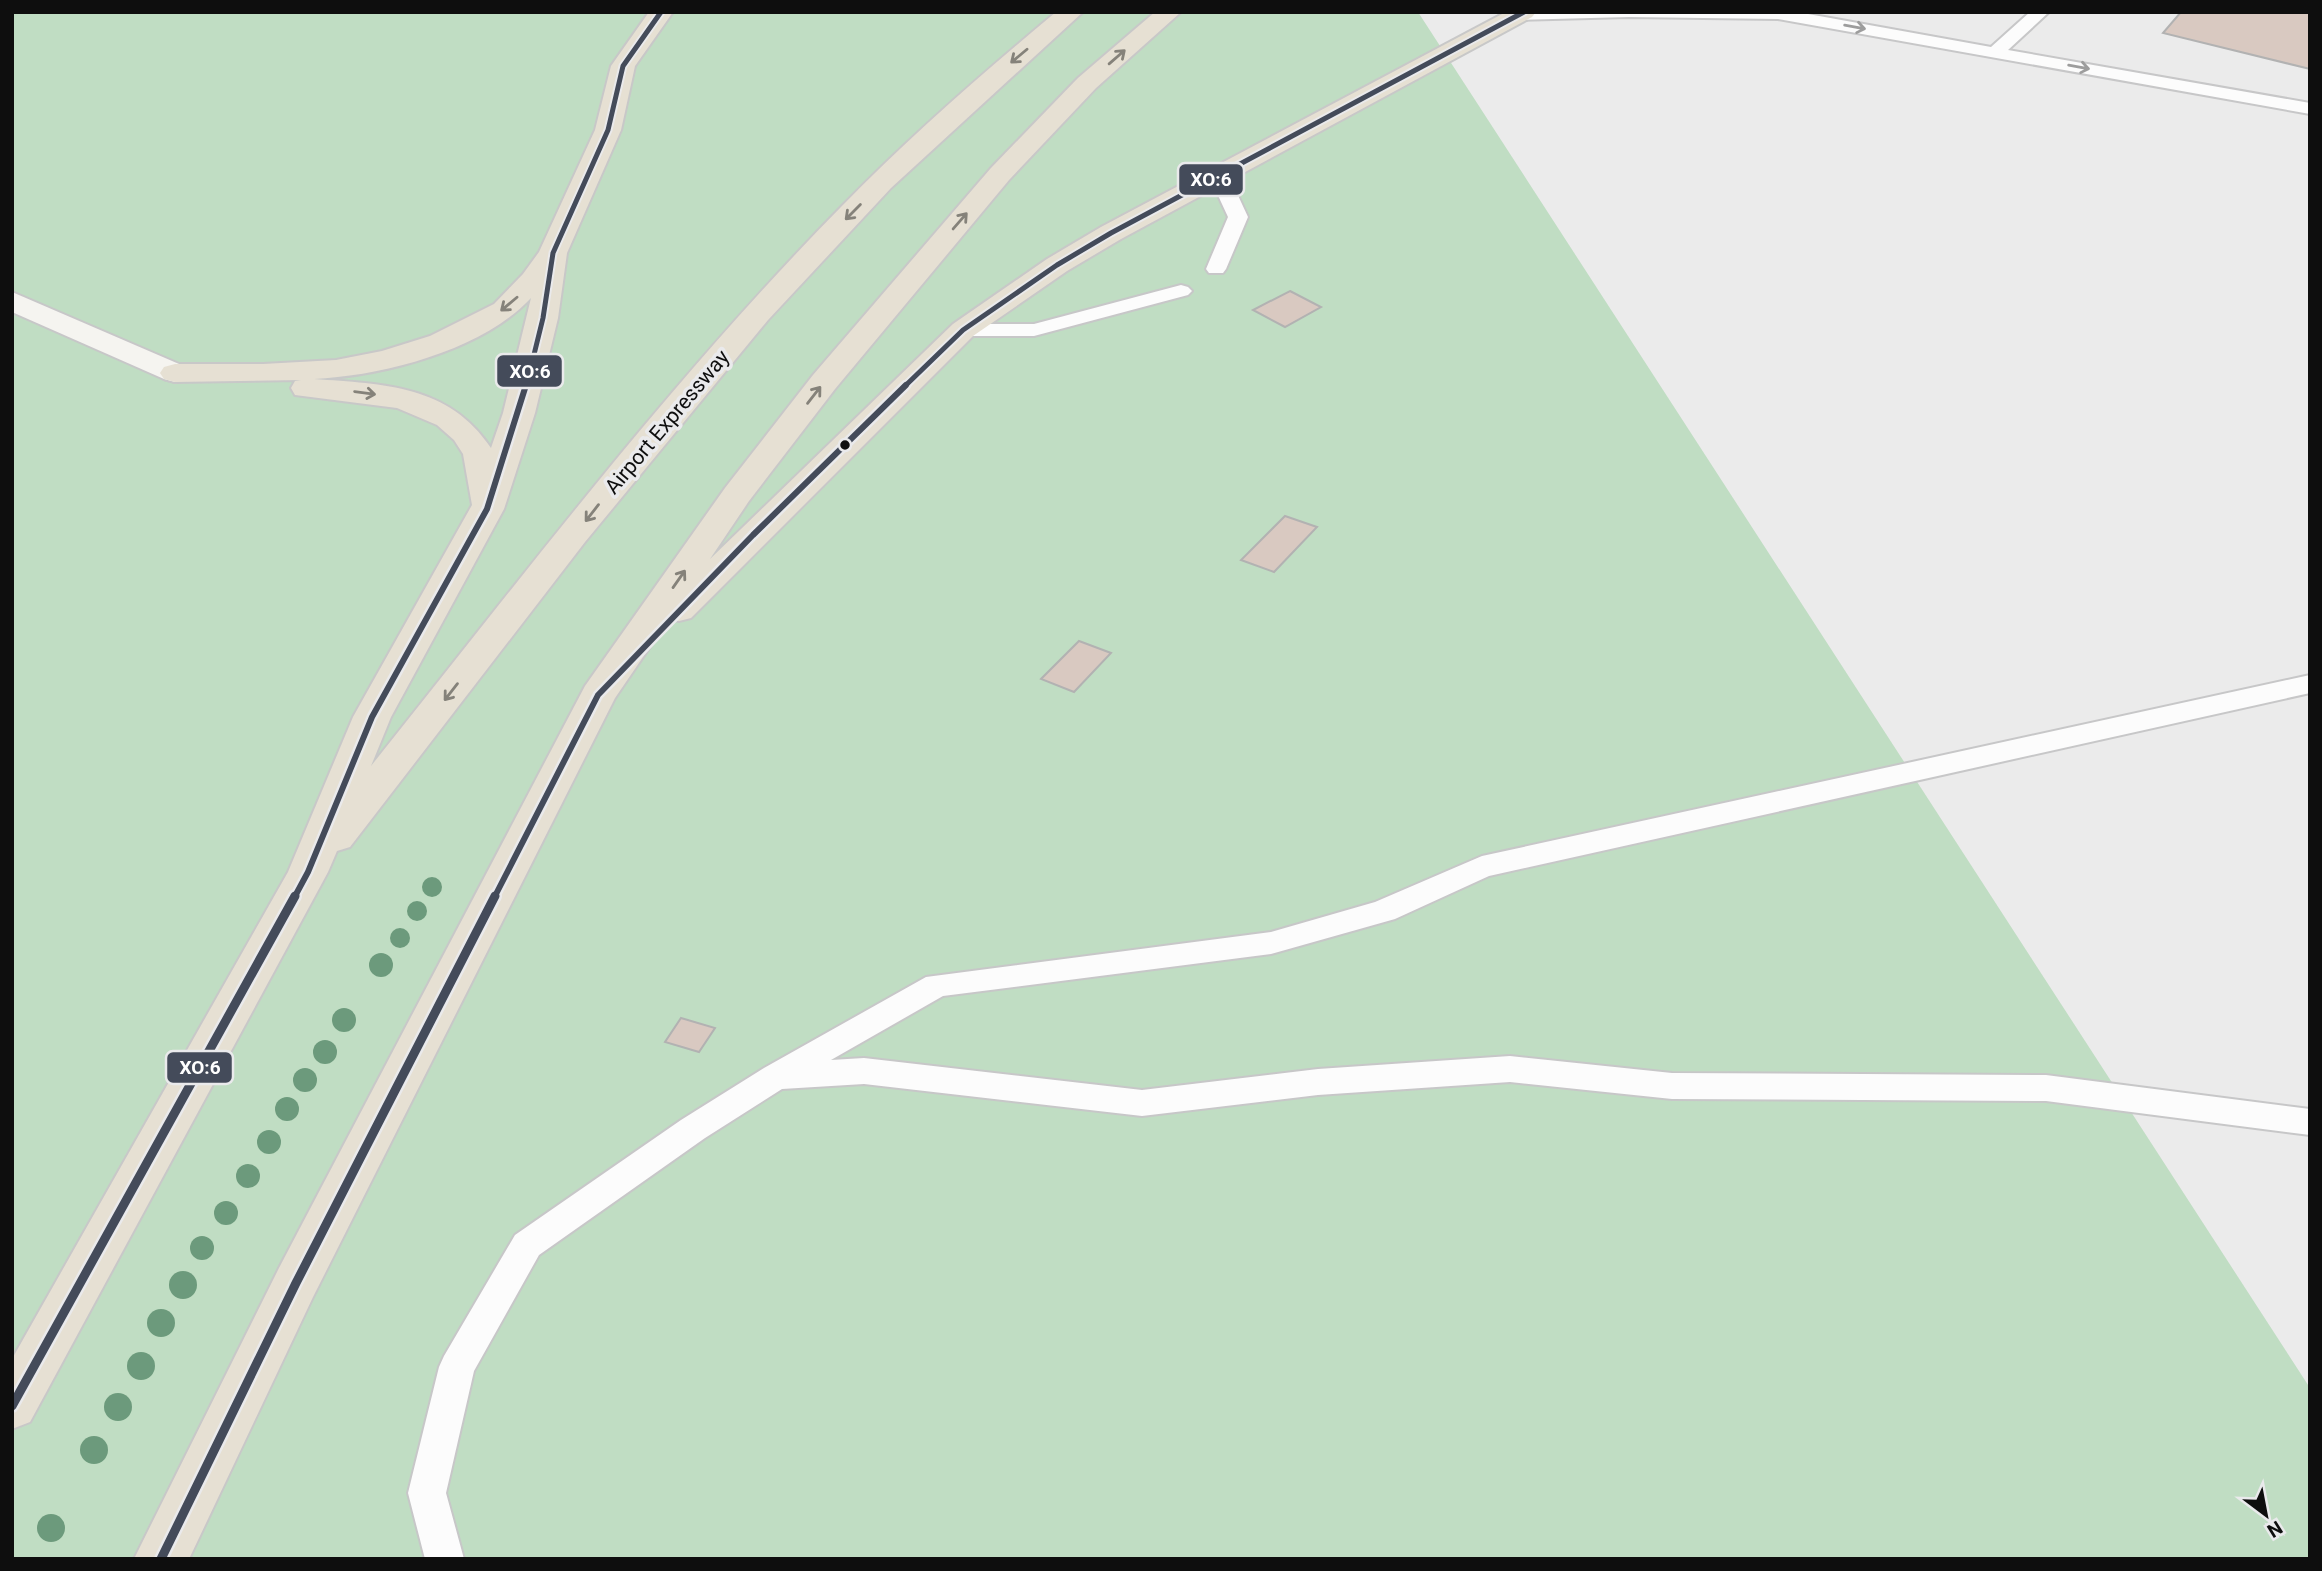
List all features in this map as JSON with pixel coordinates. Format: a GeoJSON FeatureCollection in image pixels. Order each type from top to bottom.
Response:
{"type":"FeatureCollection","features":[{"type":"Feature","properties":{"kind":"highway"},"geometry":{"type":"LineString","coordinates":[[175,373],[263,373],[336,369],[388,359],[441,342],[504,310],[533,280],[553,253],[608,130],[623,66],[661,12]]}},
{"type":"Feature","properties":{"kind":"highway","name":"Airport Expressway"},"geometry":{"type":"LineString","coordinates":[[308,872],[607,495],[726,351],[823,242],[903,162],[1001,71],[1071,12]]}},
{"type":"Feature","properties":{"kind":"highway"},"geometry":{"type":"LineString","coordinates":[[161,1559],[296,1283],[598,695],[737,495],[824,382],[1000,174],[1087,83],[1169,12]]}},
{"type":"Feature","properties":{"kind":"highway"},"geometry":{"type":"LineString","coordinates":[[598,695],[753,535],[963,330],[1057,265],[1111,233],[1219,176],[1458,37],[1521,14]]}},
{"type":"Feature","properties":{"kind":"highway"},"geometry":{"type":"LineString","coordinates":[[12,1406],[308,872],[372,717],[487,509],[522,401],[543,317],[553,253]]}},
{"type":"Feature","properties":{"kind":"highway"},"geometry":{"type":"LineString","coordinates":[[175,373],[391,397],[440,413],[454,420],[467,434],[481,457],[487,509]]}},
{"type":"Feature","properties":{"kind":"street"},"geometry":{"type":"LineString","coordinates":[[12,301],[175,373]]}},
{"type":"Feature","properties":{"kind":"lane"},"geometry":{"type":"LineString","coordinates":[[1995,52],[2041,12]]}},
{"type":"Feature","properties":{"kind":"lane"},"geometry":{"type":"LineString","coordinates":[[1521,14],[1778,14],[2310,109]]}},
{"type":"Feature","properties":{"kind":"lane"},"geometry":{"type":"LineString","coordinates":[[1216,269],[1238,217],[1219,176]]}},
{"type":"Feature","properties":{"kind":"lane"},"geometry":{"type":"LineString","coordinates":[[963,330],[1034,330],[1181,291]]}},
{"type":"Feature","properties":{"kind":"lane"},"geometry":{"type":"LineString","coordinates":[[445,1559],[427,1493],[457,1367],[527,1245],[694,1129],[775,1077],[937,985],[1271,943],[1384,911],[1482,867],[2310,684]]}},
{"type":"Feature","properties":{"kind":"lane"},"geometry":{"type":"LineString","coordinates":[[775,1077],[864,1071],[1142,1103],[1318,1082],[1510,1069],[1672,1086],[2046,1088],[2310,1122]]}},
{"type":"Feature","properties":{"kind":"green space"},"geometry":{"type":"Polygon","coordinates":[[[12,12],[1418,12],[2310,1388],[2310,1559],[12,1559],[12,12]]]}},
{"type":"Feature","properties":{"kind":"building"},"geometry":{"type":"Polygon","coordinates":[[[2181,12],[2310,12],[2310,69],[2163,33],[2181,12]]]}},
{"type":"Feature","properties":{"kind":"building"},"geometry":{"type":"Polygon","coordinates":[[[1290,291],[1321,307],[1285,327],[1253,310],[1290,291]]]}},
{"type":"Feature","properties":{"kind":"building"},"geometry":{"type":"Polygon","coordinates":[[[1285,516],[1317,527],[1274,572],[1241,560],[1285,516]]]}},
{"type":"Feature","properties":{"kind":"building"},"geometry":{"type":"Polygon","coordinates":[[[1079,641],[1111,653],[1074,692],[1041,679],[1079,641]]]}},
{"type":"Feature","properties":{"kind":"building"},"geometry":{"type":"Polygon","coordinates":[[[681,1018],[715,1028],[699,1052],[665,1042],[681,1018]]]}},
{"type":"Feature","properties":{"kind":"transit line","name":"ХО:6"},"geometry":{"type":"LineString","coordinates":[[12,1406],[308,872],[372,717],[487,509],[519,413],[543,318],[553,253],[608,130],[623,66],[661,12]]}},
{"type":"Feature","properties":{"kind":"transit line","name":"ХО:6"},"geometry":{"type":"LineString","coordinates":[[161,1559],[296,1283],[598,695],[753,535],[963,330],[1057,265],[1111,233],[1524,12]]}}]}
